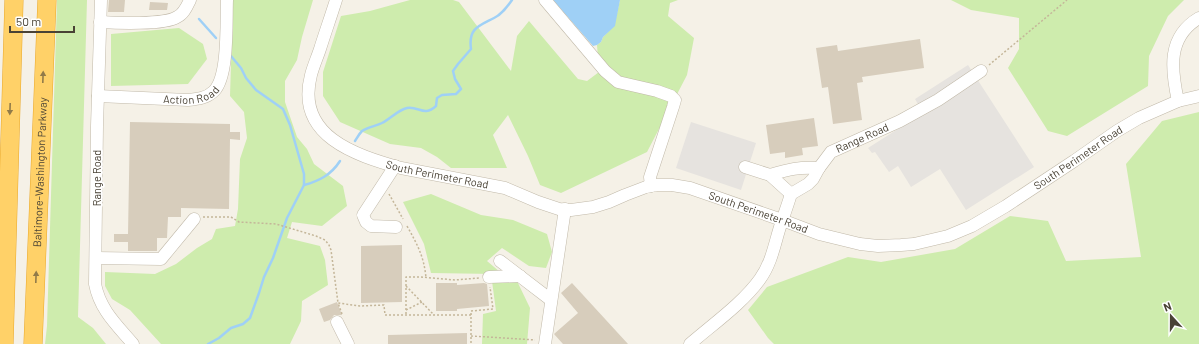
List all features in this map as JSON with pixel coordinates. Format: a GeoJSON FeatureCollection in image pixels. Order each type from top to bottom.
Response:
{"type":"FeatureCollection","features":[{"type":"Feature","properties":{"kind":"highway"},"geometry":{"type":"LineString","coordinates":[[4,344],[14,0]]}},
{"type":"Feature","properties":{"kind":"highway","name":"Baltimore-Washington Parkway"},"geometry":{"type":"LineString","coordinates":[[34,344],[46,0]]}},
{"type":"Feature","properties":{"kind":"highway"},"geometry":{"type":"LineString","coordinates":[[0,320],[6,257]]}},
{"type":"Feature","properties":{"kind":"lane","name":"Range Road"},"geometry":{"type":"LineString","coordinates":[[101,0],[95,284],[100,302],[107,313],[133,344]]}},
{"type":"Feature","properties":{"kind":"lane"},"geometry":{"type":"LineString","coordinates":[[100,22],[157,22],[176,18],[183,12],[190,0]]}},
{"type":"Feature","properties":{"kind":"lane","name":"South Perimeter Road"},"geometry":{"type":"LineString","coordinates":[[336,0],[310,76],[308,92],[311,110],[316,122],[331,139],[351,151],[395,166],[505,188],[559,209],[571,210],[593,207],[651,186],[666,184],[690,188],[819,234],[860,244],[878,246],[914,244],[948,236],[980,221],[1006,206],[1117,131],[1150,113],[1178,101],[1199,96]]}},
{"type":"Feature","properties":{"kind":"lane"},"geometry":{"type":"LineString","coordinates":[[545,0],[605,71],[618,82],[657,91],[671,96],[675,100],[650,177],[651,186]]}},
{"type":"Feature","properties":{"kind":"lane","name":"Action Road"},"geometry":{"type":"LineString","coordinates":[[98,96],[188,100],[209,95],[220,83],[224,64],[225,2]]}},
{"type":"Feature","properties":{"kind":"lane"},"geometry":{"type":"LineString","coordinates":[[1178,101],[1173,77],[1172,61],[1174,48],[1180,36],[1199,18]]}},
{"type":"Feature","properties":{"kind":"lane","name":"Range Road"},"geometry":{"type":"LineString","coordinates":[[791,194],[808,184],[813,179],[831,152],[900,121],[938,100],[981,71]]}},
{"type":"Feature","properties":{"kind":"lane"},"geometry":{"type":"LineString","coordinates":[[395,166],[364,215],[366,222],[371,226],[402,223]]}},
{"type":"Feature","properties":{"kind":"lane"},"geometry":{"type":"LineString","coordinates":[[690,344],[735,305],[760,279],[767,268],[787,208],[791,194],[770,175],[745,167]]}},
{"type":"Feature","properties":{"kind":"lane"},"geometry":{"type":"LineString","coordinates":[[770,175],[793,168],[819,168]]}},
{"type":"Feature","properties":{"kind":"lane"},"geometry":{"type":"LineString","coordinates":[[545,342],[565,209]]}},
{"type":"Feature","properties":{"kind":"lane"},"geometry":{"type":"LineString","coordinates":[[96,258],[161,259],[194,219]]}},
{"type":"Feature","properties":{"kind":"lane"},"geometry":{"type":"LineString","coordinates":[[500,261],[551,300]]}},
{"type":"Feature","properties":{"kind":"lane"},"geometry":{"type":"LineString","coordinates":[[489,277],[520,276]]}},
{"type":"Feature","properties":{"kind":"lane"},"geometry":{"type":"LineString","coordinates":[[340,318],[348,344]]}},
{"type":"Feature","properties":{"kind":"path"},"geometry":{"type":"LineString","coordinates":[[981,71],[1067,0]]}},
{"type":"Feature","properties":{"kind":"path"},"geometry":{"type":"LineString","coordinates":[[384,183],[402,223],[420,248],[426,278]]}},
{"type":"Feature","properties":{"kind":"path"},"geometry":{"type":"LineString","coordinates":[[194,219],[196,217],[231,217],[239,222],[276,224],[316,236],[324,240],[329,245],[331,250],[340,318]]}},
{"type":"Feature","properties":{"kind":"path"},"geometry":{"type":"LineString","coordinates":[[406,315],[406,278],[455,280],[489,277],[492,310],[471,311],[471,344]]}},
{"type":"Feature","properties":{"kind":"path"},"geometry":{"type":"LineString","coordinates":[[406,286],[434,315]]}},
{"type":"Feature","properties":{"kind":"path"},"geometry":{"type":"LineString","coordinates":[[406,310],[422,302]]}},
{"type":"Feature","properties":{"kind":"path"},"geometry":{"type":"LineString","coordinates":[[338,303],[360,306],[384,306],[385,315],[471,315]]}},
{"type":"Feature","properties":{"kind":"path"},"geometry":{"type":"LineString","coordinates":[[471,336],[545,342]]}},
{"type":"Feature","properties":{"kind":"green space"},"geometry":{"type":"Polygon","coordinates":[[[57,0],[87,0],[78,317],[93,328],[106,344],[45,344],[47,326],[57,0]]]}},
{"type":"Feature","properties":{"kind":"green space"},"geometry":{"type":"Polygon","coordinates":[[[233,0],[313,0],[297,60],[285,81],[285,102],[297,137],[307,149],[314,164],[343,186],[347,206],[322,226],[292,222],[287,238],[320,246],[325,260],[328,285],[302,301],[301,321],[290,344],[161,344],[130,310],[112,299],[105,286],[105,272],[155,274],[176,264],[212,239],[216,229],[235,226],[238,209],[240,159],[247,138],[244,112],[230,96],[233,0]]]}},
{"type":"Feature","properties":{"kind":"green space"},"geometry":{"type":"Polygon","coordinates":[[[410,0],[453,0],[459,2],[511,71],[517,36],[529,21],[578,79],[587,81],[599,72],[597,45],[614,26],[620,0],[678,0],[670,3],[668,16],[694,38],[687,75],[647,152],[561,193],[540,185],[508,115],[493,135],[507,168],[451,168],[437,157],[421,148],[390,144],[340,122],[323,96],[323,72],[341,16],[370,11],[410,0]]]}},
{"type":"Feature","properties":{"kind":"green space"},"geometry":{"type":"Polygon","coordinates":[[[951,0],[1184,0],[1168,16],[1149,56],[1148,86],[1067,136],[1048,131],[1008,68],[1019,49],[1019,18],[971,10],[951,0]]]}},
{"type":"Feature","properties":{"kind":"green space"},"geometry":{"type":"Polygon","coordinates":[[[179,28],[203,44],[207,59],[188,84],[111,86],[111,34],[179,28]]]}},
{"type":"Feature","properties":{"kind":"green space"},"geometry":{"type":"Polygon","coordinates":[[[1199,112],[1199,344],[774,344],[748,310],[767,287],[848,257],[881,262],[955,249],[1010,216],[1048,221],[1066,261],[1141,257],[1126,164],[1162,121],[1199,112]]]}},
{"type":"Feature","properties":{"kind":"green space"},"geometry":{"type":"Polygon","coordinates":[[[431,194],[481,215],[513,220],[547,234],[552,252],[546,268],[529,266],[502,248],[487,261],[500,272],[494,274],[431,273],[424,244],[403,202],[431,194]]]}},
{"type":"Feature","properties":{"kind":"green space"},"geometry":{"type":"Polygon","coordinates":[[[492,281],[517,281],[530,308],[527,344],[482,344],[483,314],[496,311],[492,281]]]}},
{"type":"Feature","properties":{"kind":"shaded area"},"geometry":{"type":"Polygon","coordinates":[[[968,65],[1034,167],[966,210],[940,169],[911,187],[898,166],[889,172],[875,152],[872,153],[868,148],[923,113],[915,99],[968,65]]]}},
{"type":"Feature","properties":{"kind":"shaded area"},"geometry":{"type":"Polygon","coordinates":[[[691,122],[756,143],[741,190],[676,168],[691,122]]]}},
{"type":"Feature","properties":{"kind":"water"},"geometry":{"type":"Polygon","coordinates":[[[553,0],[620,0],[615,26],[603,37],[601,42],[593,46],[553,0]]]}},
{"type":"Feature","properties":{"kind":"building"},"geometry":{"type":"Polygon","coordinates":[[[109,0],[125,0],[124,12],[108,12],[109,0]]]}},
{"type":"Feature","properties":{"kind":"building"},"geometry":{"type":"Polygon","coordinates":[[[150,2],[168,3],[167,10],[149,10],[150,2]]]}},
{"type":"Feature","properties":{"kind":"building"},"geometry":{"type":"Polygon","coordinates":[[[920,39],[924,68],[862,77],[863,82],[857,83],[862,120],[833,124],[828,87],[822,88],[816,48],[837,45],[838,51],[920,39]]]}},
{"type":"Feature","properties":{"kind":"building"},"geometry":{"type":"Polygon","coordinates":[[[814,118],[818,146],[802,148],[803,155],[785,158],[785,152],[770,154],[766,125],[814,118]]]}},
{"type":"Feature","properties":{"kind":"building"},"geometry":{"type":"Polygon","coordinates":[[[130,122],[230,124],[230,132],[240,132],[240,140],[230,139],[229,209],[181,208],[181,217],[168,217],[167,238],[157,238],[157,251],[128,251],[128,242],[114,242],[114,234],[128,234],[130,122]]]}},
{"type":"Feature","properties":{"kind":"building"},"geometry":{"type":"Polygon","coordinates":[[[402,245],[402,302],[361,303],[361,246],[402,245]]]}},
{"type":"Feature","properties":{"kind":"building"},"geometry":{"type":"Polygon","coordinates":[[[436,283],[457,283],[457,285],[487,284],[489,306],[457,309],[457,311],[436,311],[436,283]]]}},
{"type":"Feature","properties":{"kind":"building"},"geometry":{"type":"Polygon","coordinates":[[[572,283],[628,344],[563,344],[554,334],[578,313],[561,293],[572,283]]]}},
{"type":"Feature","properties":{"kind":"building"},"geometry":{"type":"Polygon","coordinates":[[[337,302],[342,315],[334,315],[330,320],[324,322],[319,309],[337,302]]]}},
{"type":"Feature","properties":{"kind":"building"},"geometry":{"type":"Polygon","coordinates":[[[467,333],[467,344],[388,344],[388,335],[467,333]]]}},
{"type":"Feature","properties":{"kind":"waterway"},"geometry":{"type":"LineString","coordinates":[[355,141],[362,131],[382,123],[404,109],[411,108],[428,111],[436,106],[437,98],[442,95],[456,94],[461,89],[455,79],[453,71],[471,49],[471,36],[473,32],[479,26],[499,14],[512,0]]}},
{"type":"Feature","properties":{"kind":"waterway"},"geometry":{"type":"LineString","coordinates":[[199,19],[216,38]]}},
{"type":"Feature","properties":{"kind":"waterway"},"geometry":{"type":"LineString","coordinates":[[208,344],[219,338],[231,328],[243,324],[250,318],[287,218],[304,185],[304,174],[290,125],[283,109],[256,90],[231,56]]}},
{"type":"Feature","properties":{"kind":"waterway"},"geometry":{"type":"LineString","coordinates":[[304,185],[315,182],[324,177],[333,170],[340,161]]}}]}
